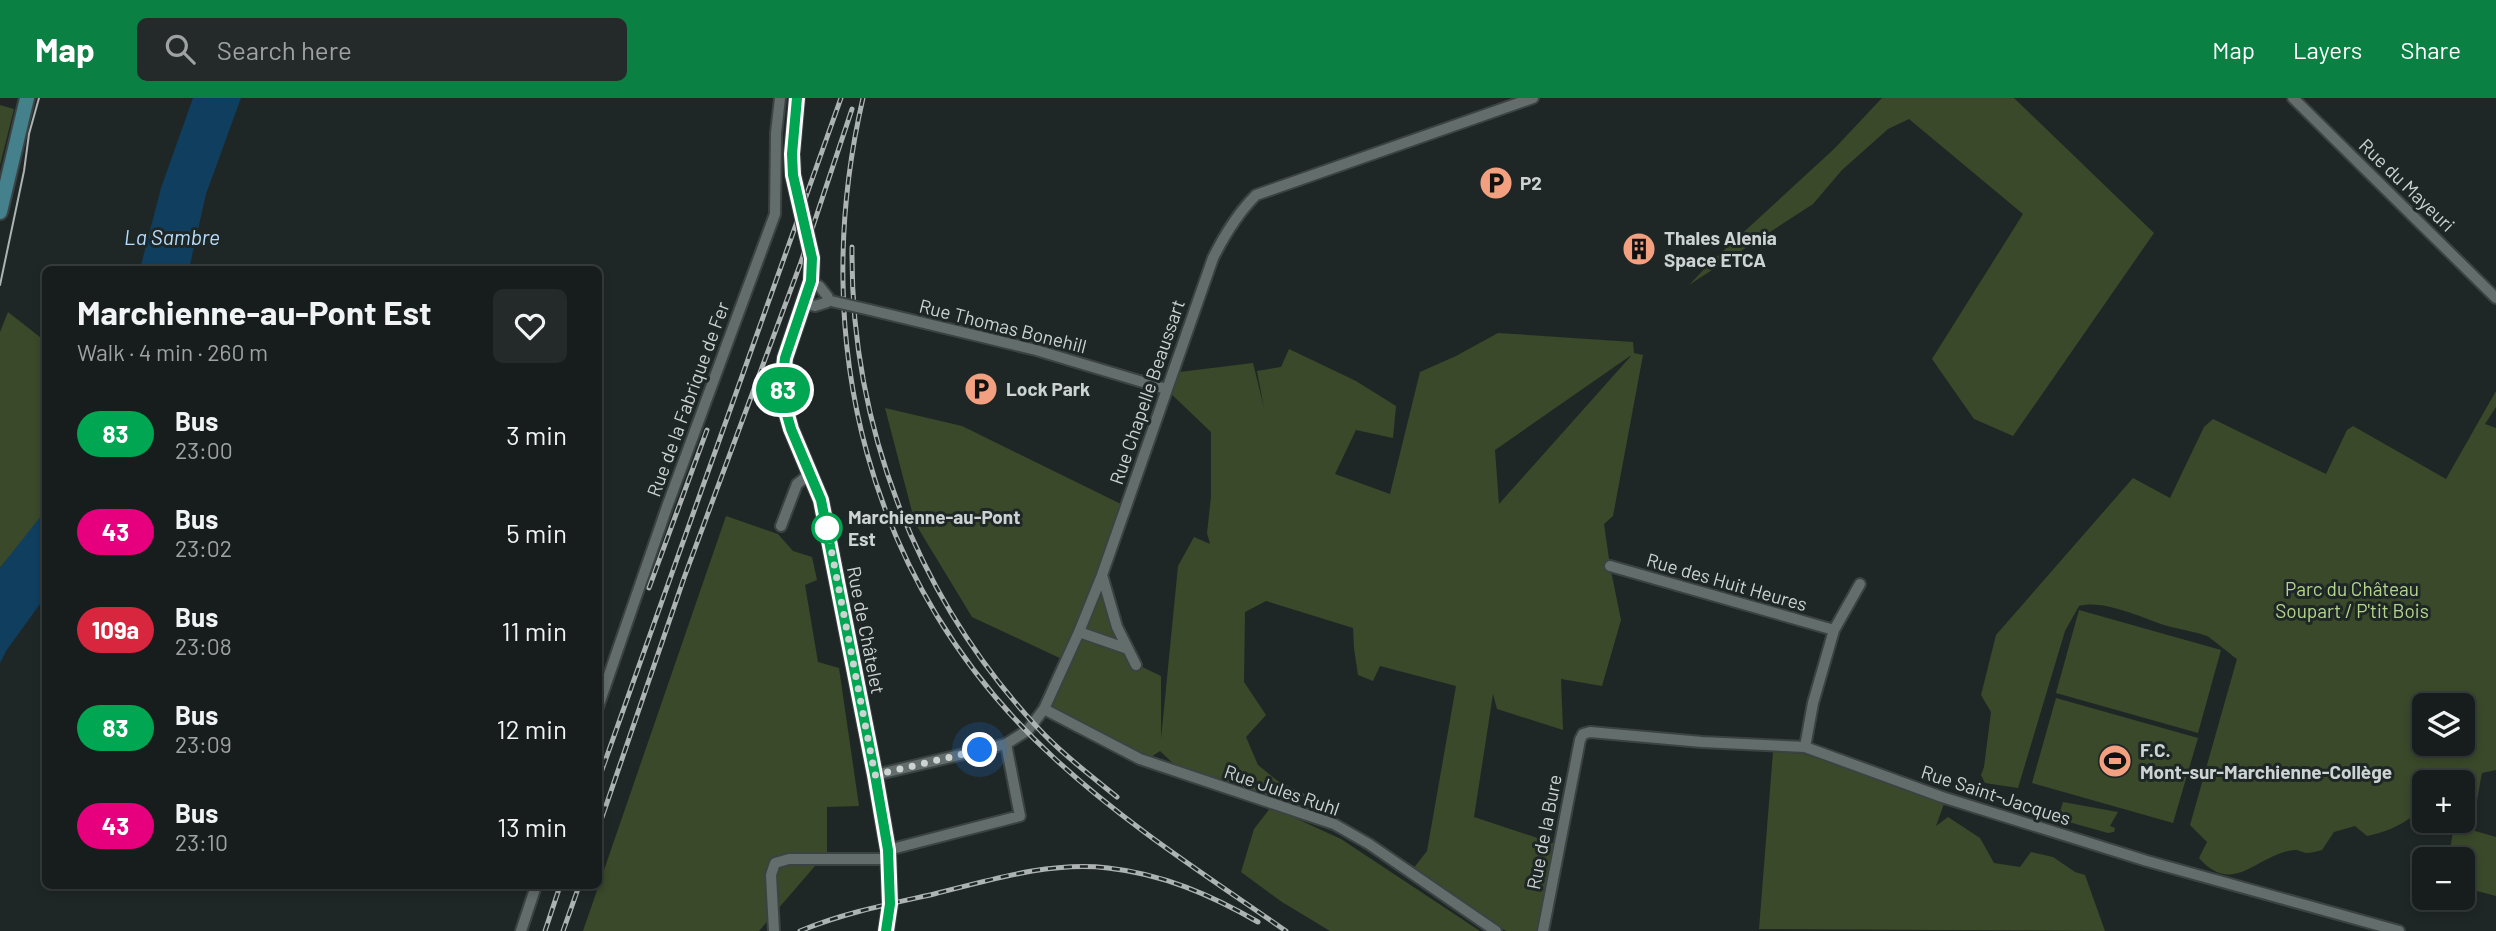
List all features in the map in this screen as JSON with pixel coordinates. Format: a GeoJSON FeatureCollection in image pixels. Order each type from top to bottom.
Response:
{"type":"FeatureCollection","features":[{"type":"Feature","properties":{"kind":"main road"},"geometry":{"type":"LineString","coordinates":[[0,212],[27,98]]}},
{"type":"Feature","properties":{"kind":"main road","name":"Rue de Châtelet"},"geometry":{"type":"LineString","coordinates":[[797,98],[793,175],[812,258],[811,281],[785,358],[782,384],[791,429],[821,500],[875,775],[888,855],[890,904],[886,931]]}},
{"type":"Feature","properties":{"kind":"street","name":"Rue de la Fabrique de Fer"},"geometry":{"type":"LineString","coordinates":[[602,695],[668,504],[775,214],[779,98]]}},
{"type":"Feature","properties":{"kind":"street","name":"Rue Chapelle Beaussart"},"geometry":{"type":"LineString","coordinates":[[875,775],[1006,744],[1028,730],[1044,709],[1102,575],[1213,258],[1239,211],[1256,195],[1533,98]]}},
{"type":"Feature","properties":{"kind":"street","name":"Rue du Mayeuri"},"geometry":{"type":"LineString","coordinates":[[2293,98],[2496,298]]}},
{"type":"Feature","properties":{"kind":"street"},"geometry":{"type":"LineString","coordinates":[[811,281],[820,287],[831,301]]}},
{"type":"Feature","properties":{"kind":"street","name":"Rue Thomas Bonehill"},"geometry":{"type":"LineString","coordinates":[[804,303],[815,306],[831,301],[870,310],[1036,351],[1166,389]]}},
{"type":"Feature","properties":{"kind":"street"},"geometry":{"type":"LineString","coordinates":[[781,526],[797,484],[810,474]]}},
{"type":"Feature","properties":{"kind":"street","name":"Rue des Huit Heures"},"geometry":{"type":"LineString","coordinates":[[1610,566],[1834,630]]}},
{"type":"Feature","properties":{"kind":"street"},"geometry":{"type":"LineString","coordinates":[[1102,575],[1117,627],[1136,665]]}},
{"type":"Feature","properties":{"kind":"street"},"geometry":{"type":"LineString","coordinates":[[1805,747],[1813,703],[1834,630],[1860,584]]}},
{"type":"Feature","properties":{"kind":"street"},"geometry":{"type":"LineString","coordinates":[[1079,632],[1128,649]]}},
{"type":"Feature","properties":{"kind":"street","name":"Rue Jules Ruhl"},"geometry":{"type":"LineString","coordinates":[[1044,709],[1140,759],[1334,824],[1496,931]]}},
{"type":"Feature","properties":{"kind":"street","name":"Rue Saint-Jacques"},"geometry":{"type":"LineString","coordinates":[[1580,740],[1584,734],[1590,732],[1702,742],[1805,747],[1942,797],[2147,861],[2399,931]]}},
{"type":"Feature","properties":{"kind":"street","name":"Rue de la Bure"},"geometry":{"type":"LineString","coordinates":[[1543,931],[1580,740]]}},
{"type":"Feature","properties":{"kind":"street"},"geometry":{"type":"LineString","coordinates":[[774,931],[771,875],[775,863],[789,859],[888,855],[1020,816],[1006,744]]}},
{"type":"Feature","properties":{"kind":"street"},"geometry":{"type":"LineString","coordinates":[[521,931],[536,889]]}},
{"type":"Feature","properties":{"kind":"green space"},"geometry":{"type":"Polygon","coordinates":[[[1882,98],[2014,98],[2154,233],[2013,436],[1974,419],[1932,359],[2023,214],[1909,119],[1888,129],[1842,170],[1813,204],[1689,285],[1834,149],[1882,98]]]}},
{"type":"Feature","properties":{"kind":"green space"},"geometry":{"type":"Polygon","coordinates":[[[0,105],[14,109],[0,165],[0,105]]]}},
{"type":"Feature","properties":{"kind":"green space"},"geometry":{"type":"Polygon","coordinates":[[[8,312],[42,339],[42,516],[0,568],[0,332],[8,312]]]}},
{"type":"Feature","properties":{"kind":"green space"},"geometry":{"type":"Polygon","coordinates":[[[1498,333],[1633,342],[1634,353],[1643,355],[1613,516],[1604,524],[1621,620],[1602,686],[1561,679],[1563,730],[1497,709],[1493,694],[1474,817],[1559,845],[1543,931],[1507,931],[1476,919],[1413,869],[1427,851],[1456,686],[1380,666],[1373,681],[1358,675],[1353,628],[1266,601],[1245,612],[1244,682],[1266,715],[1246,737],[1258,765],[1279,782],[1307,795],[1292,802],[1179,769],[1160,751],[1145,761],[1044,709],[1064,660],[972,617],[915,523],[885,408],[962,426],[1125,506],[1098,580],[1136,664],[1161,676],[1161,739],[1178,566],[1194,537],[1210,544],[1207,533],[1211,497],[1211,432],[1166,389],[1171,373],[1253,363],[1264,408],[1257,371],[1281,367],[1289,349],[1356,381],[1396,406],[1393,438],[1356,430],[1335,474],[1390,494],[1420,372],[1498,333]],[[1631,356],[1495,450],[1499,504],[1631,356]]]}},
{"type":"Feature","properties":{"kind":"green space","name":"Parc du Château Soupart / P'tit Bois"},"geometry":{"type":"Polygon","coordinates":[[[2496,391],[2496,407],[2485,424],[2496,428],[2496,770],[2482,773],[2475,812],[2475,770],[2412,770],[2412,816],[2403,823],[2367,836],[2355,826],[2334,832],[2322,850],[2282,853],[2235,874],[2224,874],[2212,869],[2199,858],[2207,842],[2190,825],[2237,659],[2207,636],[2110,607],[2088,604],[2079,606],[2065,631],[2018,788],[1985,783],[1981,775],[1991,712],[1981,695],[1996,635],[2133,478],[2170,498],[2204,427],[2213,419],[2326,474],[2347,430],[2353,426],[2446,479],[2496,391]]]}},
{"type":"Feature","properties":{"kind":"green space"},"geometry":{"type":"Polygon","coordinates":[[[726,516],[778,534],[793,551],[812,557],[817,580],[805,585],[818,662],[839,668],[859,806],[827,807],[827,852],[759,931],[583,931],[597,889],[602,889],[602,876],[726,516]]]}},
{"type":"Feature","properties":{"kind":"green space","name":"F.C. Mont-sur-Marchienne-Collège"},"geometry":{"type":"Polygon","coordinates":[[[2079,610],[2221,650],[2198,733],[2056,693],[2079,610]]]}},
{"type":"Feature","properties":{"kind":"green space","name":"F.C. Mont-sur-Marchienne-Collège"},"geometry":{"type":"Polygon","coordinates":[[[2056,698],[2198,738],[2173,823],[2032,783],[2056,698]]]}},
{"type":"Feature","properties":{"kind":"green space"},"geometry":{"type":"Polygon","coordinates":[[[1773,752],[1804,754],[1945,801],[1936,826],[1948,817],[1980,838],[1994,863],[2020,867],[2031,852],[2053,857],[2075,872],[2085,875],[2105,931],[1759,929],[1773,752]]]}},
{"type":"Feature","properties":{"kind":"green space"},"geometry":{"type":"Polygon","coordinates":[[[2063,802],[2118,812],[2110,826],[2115,828],[2114,832],[2108,833],[2058,819],[2063,802]]]}},
{"type":"Feature","properties":{"kind":"green space"},"geometry":{"type":"Polygon","coordinates":[[[1271,807],[1341,839],[1480,931],[1330,931],[1282,902],[1241,872],[1254,829],[1271,807]]]}},
{"type":"Feature","properties":{"kind":"green space","name":"Parc du Château Soupart / P'tit Bois"},"geometry":{"type":"Polygon","coordinates":[[[2475,831],[2496,837],[2496,896],[2475,890],[2475,847],[2450,847],[2453,833],[2475,831]]]}},
{"type":"Feature","properties":{"kind":"water","name":"La Sambre"},"geometry":{"type":"Polygon","coordinates":[[[193,98],[241,98],[206,194],[190,266],[141,266],[161,188],[193,98]]]}},
{"type":"Feature","properties":{"kind":"water"},"geometry":{"type":"Polygon","coordinates":[[[42,515],[42,601],[0,663],[0,568],[42,515]]]}},
{"type":"Feature","properties":{"kind":"tram line"},"geometry":{"type":"LineString","coordinates":[[0,285],[29,134],[39,98]]}},
{"type":"Feature","properties":{"kind":"railway"},"geometry":{"type":"LineString","coordinates":[[602,770],[841,98]]}},
{"type":"Feature","properties":{"kind":"railway"},"geometry":{"type":"LineString","coordinates":[[863,98],[847,189],[843,279],[849,368],[867,454],[896,537],[937,616],[989,690],[1053,757],[1137,827],[1286,931]]}},
{"type":"Feature","properties":{"kind":"railway"},"geometry":{"type":"LineString","coordinates":[[602,817],[684,578],[801,262],[852,109]]}},
{"type":"Feature","properties":{"kind":"railway"},"geometry":{"type":"LineString","coordinates":[[852,247],[854,313],[863,378],[878,442],[898,505],[925,565],[957,622],[994,676],[1046,737],[1117,797]]}},
{"type":"Feature","properties":{"kind":"railway"},"geometry":{"type":"LineString","coordinates":[[649,588],[707,430]]}},
{"type":"Feature","properties":{"kind":"railway"},"geometry":{"type":"LineString","coordinates":[[800,931],[866,910],[999,878],[1065,867],[1108,868],[1148,875],[1186,887],[1258,922]]}},
{"type":"Feature","properties":{"kind":"railway"},"geometry":{"type":"LineString","coordinates":[[545,931],[559,889]]}},
{"type":"Feature","properties":{"kind":"railway"},"geometry":{"type":"LineString","coordinates":[[563,931],[578,889]]}},
{"type":"Feature","properties":{"kind":"bus line","name":"83"},"geometry":{"type":"LineString","coordinates":[[797,98],[793,175],[809,239],[811,281],[785,358],[782,384],[791,429],[821,500],[875,775],[888,850],[890,904],[886,931]]}},
{"type":"Feature","properties":{"kind":"place","name":"P2"},"geometry":{"type":"Point","coordinates":[1496,183]}},
{"type":"Feature","properties":{"kind":"place","name":"Thales Alenia Space ETCA"},"geometry":{"type":"Point","coordinates":[1639,249]}},
{"type":"Feature","properties":{"kind":"place","name":"Lock Park"},"geometry":{"type":"Point","coordinates":[981,389]}},
{"type":"Feature","properties":{"kind":"place","name":"Marchienne-au-Pont Est"},"geometry":{"type":"Point","coordinates":[827,528]}},
{"type":"Feature","properties":{"kind":"place","name":"F.C. Mont-sur-Marchienne-Collège"},"geometry":{"type":"Point","coordinates":[2115,761]}},
{"type":"Feature","properties":{"kind":"route"},"geometry":{"type":"LineString","coordinates":[[827,528],[875,775],[980,750]]}}]}
